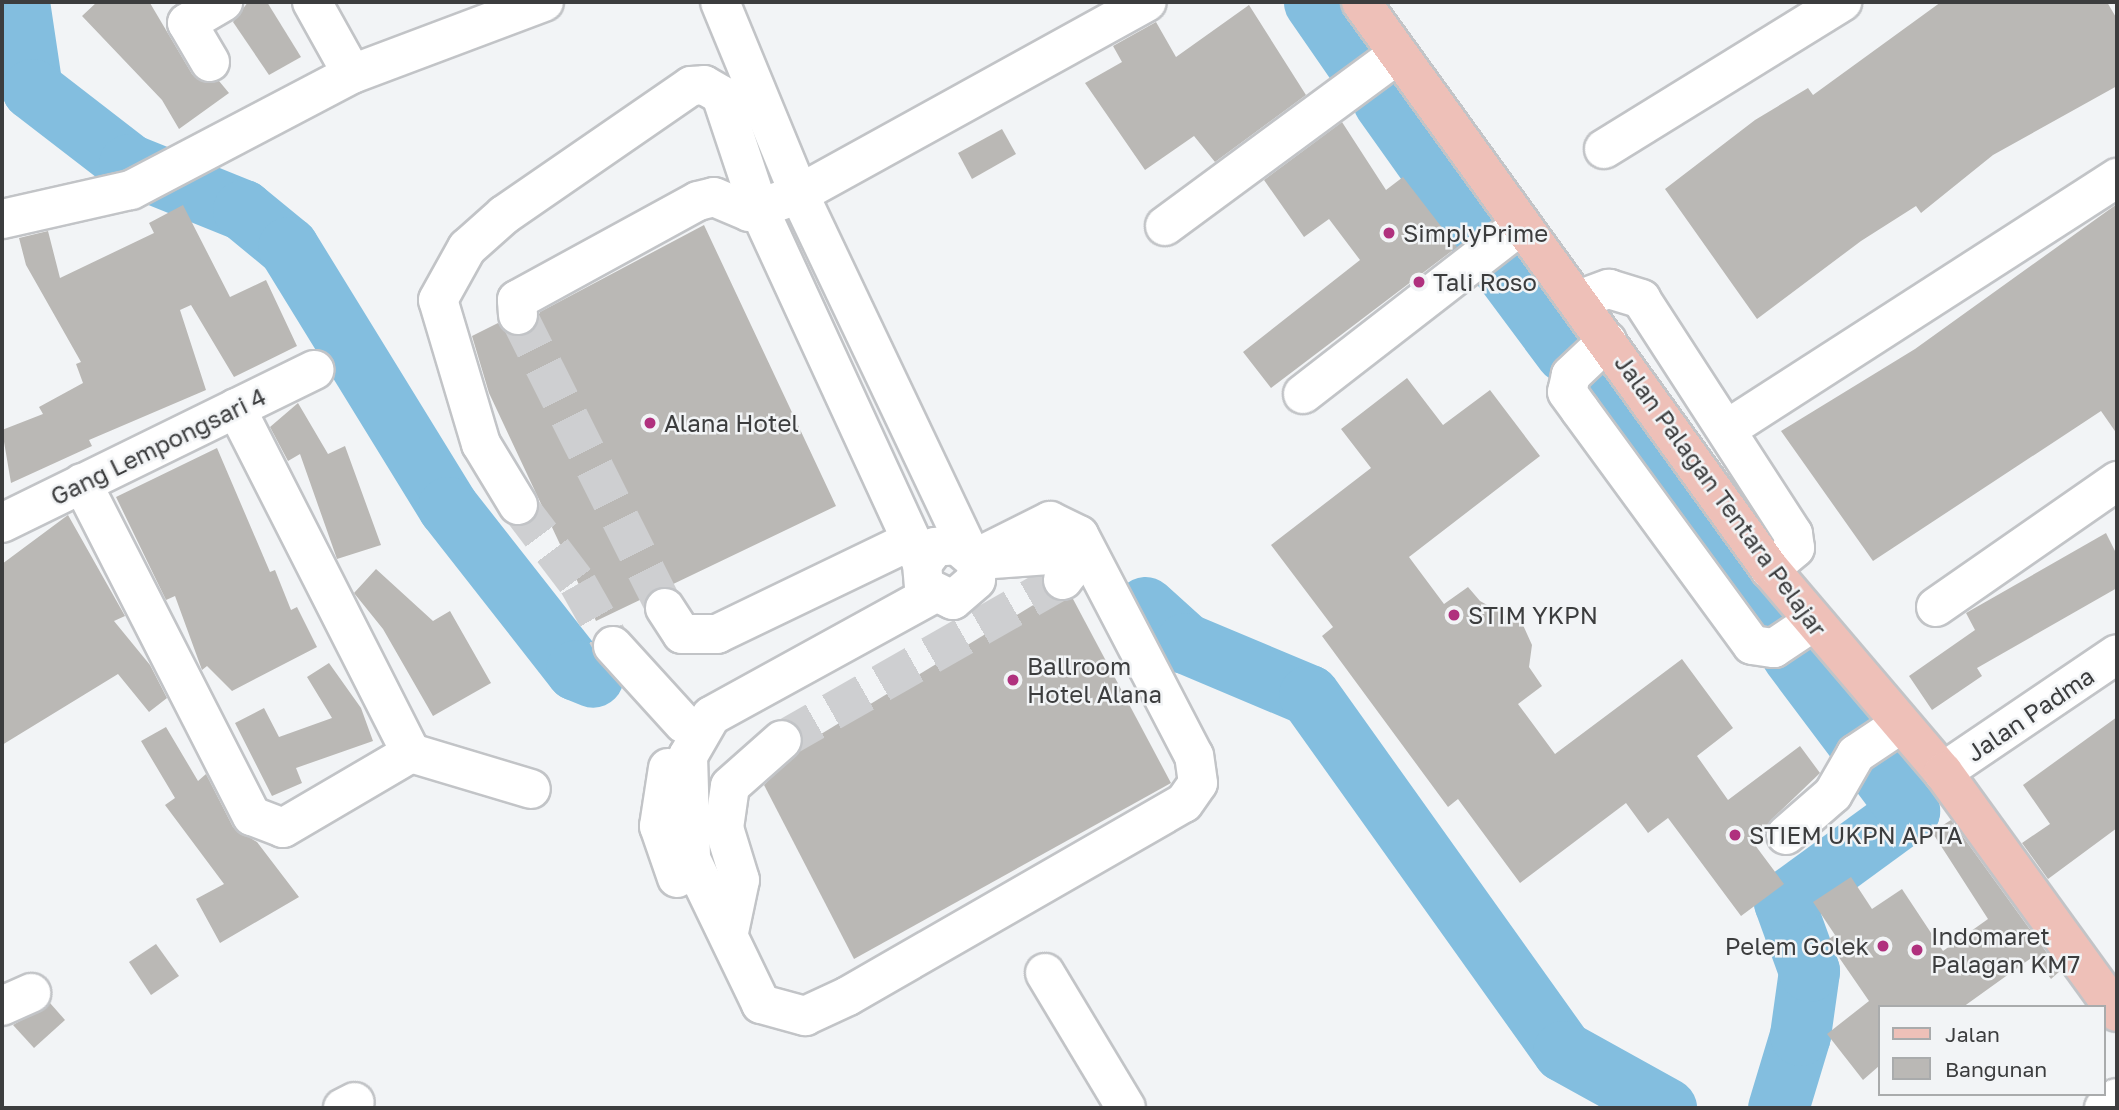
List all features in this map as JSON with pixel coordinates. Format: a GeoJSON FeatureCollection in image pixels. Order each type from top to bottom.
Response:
{"type":"FeatureCollection","features":[{"type":"Feature","properties":{"kind":"main road","name":"Jalan Palagan Tentara Pelajar"},"geometry":{"type":"LineString","coordinates":[[1361,2],[1518,227],[1578,300],[1770,569],[1813,622],[1877,740],[1943,772],[2117,1012]]}},
{"type":"Feature","properties":{"kind":"street"},"geometry":{"type":"LineString","coordinates":[[211,62],[179,12],[223,2]]}},
{"type":"Feature","properties":{"kind":"street"},"geometry":{"type":"LineString","coordinates":[[312,2],[352,74]]}},
{"type":"Feature","properties":{"kind":"street"},"geometry":{"type":"LineString","coordinates":[[2,219],[131,190],[352,74],[544,2]]}},
{"type":"Feature","properties":{"kind":"street"},"geometry":{"type":"LineString","coordinates":[[518,505],[481,443],[438,300],[467,248],[504,215],[691,86],[721,95],[759,209],[921,569],[963,597],[976,580],[973,557],[799,194],[720,2]]}},
{"type":"Feature","properties":{"kind":"street"},"geometry":{"type":"LineString","coordinates":[[518,314],[517,300],[698,201],[714,197],[742,211],[759,209],[799,194],[1147,2]]}},
{"type":"Feature","properties":{"kind":"street"},"geometry":{"type":"LineString","coordinates":[[1604,149],[1842,2]]}},
{"type":"Feature","properties":{"kind":"street"},"geometry":{"type":"LineString","coordinates":[[1165,226],[1397,55]]}},
{"type":"Feature","properties":{"kind":"street"},"geometry":{"type":"LineString","coordinates":[[1729,428],[2117,178]]}},
{"type":"Feature","properties":{"kind":"street"},"geometry":{"type":"LineString","coordinates":[[1303,394],[1518,227]]}},
{"type":"Feature","properties":{"kind":"street"},"geometry":{"type":"LineString","coordinates":[[1578,300],[1609,289],[1641,299],[1729,428],[1793,534],[1794,548],[1770,569]]}},
{"type":"Feature","properties":{"kind":"street"},"geometry":{"type":"LineString","coordinates":[[1607,341],[1571,375],[1567,392],[1752,645],[1774,648],[1813,622]]}},
{"type":"Feature","properties":{"kind":"street","name":"Gang Lempongsari 4"},"geometry":{"type":"LineString","coordinates":[[2,523],[315,370]]}},
{"type":"Feature","properties":{"kind":"street"},"geometry":{"type":"LineString","coordinates":[[236,408],[411,753],[531,789]]}},
{"type":"Feature","properties":{"kind":"street"},"geometry":{"type":"LineString","coordinates":[[1936,607],[2117,481]]}},
{"type":"Feature","properties":{"kind":"street"},"geometry":{"type":"LineString","coordinates":[[82,483],[252,816],[283,828],[411,753]]}},
{"type":"Feature","properties":{"kind":"street"},"geometry":{"type":"LineString","coordinates":[[921,569],[709,693],[682,742],[659,826],[670,865],[716,929],[761,1004],[805,1016],[1184,803],[1198,783],[1194,755],[1079,535],[1050,522],[973,557]]}},
{"type":"Feature","properties":{"kind":"street"},"geometry":{"type":"LineString","coordinates":[[973,557],[1049,555],[1064,560],[1069,572],[1063,580]]}},
{"type":"Feature","properties":{"kind":"street"},"geometry":{"type":"LineString","coordinates":[[665,608],[682,634],[717,635],[921,569]]}},
{"type":"Feature","properties":{"kind":"street"},"geometry":{"type":"LineString","coordinates":[[614,646],[682,742]]}},
{"type":"Feature","properties":{"kind":"street","name":"Jalan Padma"},"geometry":{"type":"LineString","coordinates":[[1943,772],[2117,654]]}},
{"type":"Feature","properties":{"kind":"street"},"geometry":{"type":"LineString","coordinates":[[716,929],[740,880],[724,828],[730,786],[782,740]]}},
{"type":"Feature","properties":{"kind":"street"},"geometry":{"type":"LineString","coordinates":[[1786,835],[1833,794],[1877,740]]}},
{"type":"Feature","properties":{"kind":"street"},"geometry":{"type":"LineString","coordinates":[[1045,973],[1126,1108]]}},
{"type":"Feature","properties":{"kind":"street"},"geometry":{"type":"LineString","coordinates":[[2104,1108],[2117,1098]]}},
{"type":"Feature","properties":{"kind":"building"},"geometry":{"type":"Polygon","coordinates":[[[97,2],[150,3],[192,74],[200,81],[219,81],[229,93],[179,129],[162,100],[82,16],[97,2]]]}},
{"type":"Feature","properties":{"kind":"building"},"geometry":{"type":"Polygon","coordinates":[[[248,2],[267,2],[301,57],[269,75],[233,22],[248,2]]]}},
{"type":"Feature","properties":{"kind":"building"},"geometry":{"type":"Polygon","coordinates":[[[1941,2],[2107,2],[2117,19],[2117,86],[1993,155],[1921,213],[1916,206],[1861,241],[1757,319],[1665,189],[1755,120],[1808,88],[1813,95],[1941,2]]]}},
{"type":"Feature","properties":{"kind":"building"},"geometry":{"type":"Polygon","coordinates":[[[1249,5],[1306,95],[1215,162],[1194,136],[1145,170],[1085,83],[1122,62],[1113,46],[1156,22],[1176,57],[1249,5]]]}},
{"type":"Feature","properties":{"kind":"building"},"geometry":{"type":"Polygon","coordinates":[[[1342,122],[1386,190],[1403,177],[1457,247],[1271,388],[1243,352],[1360,260],[1329,219],[1304,237],[1264,180],[1342,122]]]}},
{"type":"Feature","properties":{"kind":"building"},"geometry":{"type":"Polygon","coordinates":[[[1002,129],[1016,154],[972,179],[958,153],[1002,129]]]}},
{"type":"Feature","properties":{"kind":"building"},"geometry":{"type":"Polygon","coordinates":[[[2117,204],[2117,434],[2101,411],[1873,561],[1781,431],[1915,349],[2117,204]]]}},
{"type":"Feature","properties":{"kind":"building"},"geometry":{"type":"Polygon","coordinates":[[[183,205],[230,297],[266,280],[297,346],[234,377],[191,305],[180,310],[206,390],[89,440],[92,446],[11,483],[2,430],[43,414],[39,407],[83,383],[76,364],[81,362],[26,265],[19,238],[48,231],[60,278],[154,233],[149,223],[183,205]]]}},
{"type":"Feature","properties":{"kind":"building","name":"Alana Hotel"},"geometry":{"type":"Polygon","coordinates":[[[704,225],[836,506],[596,621],[489,393],[472,336],[498,323],[509,335],[530,333],[540,312],[704,225]]]}},
{"type":"Feature","properties":{"kind":"building"},"geometry":{"type":"Polygon","coordinates":[[[1407,378],[1443,425],[1490,390],[1540,456],[1409,557],[1444,604],[1468,587],[1480,601],[1523,625],[1532,645],[1529,667],[1542,686],[1518,704],[1555,754],[1682,659],[1733,728],[1697,756],[1728,800],[1800,746],[1820,773],[1772,819],[1755,845],[1784,884],[1741,916],[1668,818],[1648,833],[1626,803],[1520,883],[1458,799],[1448,807],[1322,636],[1333,627],[1271,545],[1371,468],[1341,429],[1407,378]]]}},
{"type":"Feature","properties":{"kind":"building"},"geometry":{"type":"Polygon","coordinates":[[[298,403],[328,454],[345,446],[381,545],[337,559],[300,454],[288,461],[270,427],[298,403]]]}},
{"type":"Feature","properties":{"kind":"building"},"geometry":{"type":"Polygon","coordinates":[[[217,448],[270,572],[275,570],[291,610],[297,607],[317,647],[232,691],[207,666],[202,670],[175,596],[166,600],[116,497],[217,448]]]}},
{"type":"Feature","properties":{"kind":"building"},"geometry":{"type":"Polygon","coordinates":[[[68,515],[125,616],[114,621],[150,665],[167,698],[149,712],[118,674],[2,745],[2,564],[68,515]]]}},
{"type":"Feature","properties":{"kind":"building"},"geometry":{"type":"Polygon","coordinates":[[[2106,533],[2117,555],[2117,588],[1977,668],[1982,676],[1932,710],[1909,676],[1975,630],[1966,613],[2106,533]]]}},
{"type":"Feature","properties":{"kind":"building"},"geometry":{"type":"Polygon","coordinates":[[[376,569],[433,621],[450,611],[491,683],[433,716],[383,629],[354,593],[376,569]]]}},
{"type":"Feature","properties":{"kind":"building","name":"Ballroom Hotel Alana"},"geometry":{"type":"Polygon","coordinates":[[[1048,596],[1073,599],[1171,783],[854,959],[764,785],[803,745],[1048,596]]]}},
{"type":"Feature","properties":{"kind":"building"},"geometry":{"type":"Polygon","coordinates":[[[329,663],[361,708],[373,741],[296,768],[302,783],[272,796],[235,723],[264,708],[279,737],[332,718],[307,677],[329,663]]]}},
{"type":"Feature","properties":{"kind":"building"},"geometry":{"type":"Polygon","coordinates":[[[2117,717],[2117,828],[2048,879],[2022,843],[2050,824],[2023,785],[2117,717]]]}},
{"type":"Feature","properties":{"kind":"building"},"geometry":{"type":"Polygon","coordinates":[[[166,727],[198,781],[206,774],[233,827],[257,842],[299,897],[220,943],[196,899],[224,884],[165,805],[175,798],[141,741],[166,727]]]}},
{"type":"Feature","properties":{"kind":"building"},"geometry":{"type":"Polygon","coordinates":[[[1951,820],[2060,971],[2051,979],[2034,956],[1966,1005],[1878,1005],[1878,1067],[1863,1080],[1827,1034],[1869,1001],[1827,940],[1835,935],[1813,902],[1851,877],[1872,909],[1902,889],[1943,951],[1988,919],[1932,832],[1951,820]]]}},
{"type":"Feature","properties":{"kind":"building"},"geometry":{"type":"Polygon","coordinates":[[[156,944],[179,976],[151,995],[129,962],[156,944]]]}},
{"type":"Feature","properties":{"kind":"building"},"geometry":{"type":"Polygon","coordinates":[[[50,1003],[65,1020],[34,1048],[13,1025],[50,1003]]]}},
{"type":"Feature","properties":{"kind":"waterway"},"geometry":{"type":"LineString","coordinates":[[19,2],[32,89],[129,164],[243,210],[288,247],[448,507],[576,670],[593,677]]}},
{"type":"Feature","properties":{"kind":"waterway"},"geometry":{"type":"LineString","coordinates":[[1314,2],[1357,64]]}},
{"type":"Feature","properties":{"kind":"waterway"},"geometry":{"type":"LineString","coordinates":[[1383,101],[1479,236]]}},
{"type":"Feature","properties":{"kind":"waterway"},"geometry":{"type":"LineString","coordinates":[[1499,263],[1565,352]]}},
{"type":"Feature","properties":{"kind":"waterway"},"geometry":{"type":"LineString","coordinates":[[1587,382],[1769,625]]}},
{"type":"Feature","properties":{"kind":"waterway"},"geometry":{"type":"LineString","coordinates":[[1145,607],[1185,643],[1309,695],[1563,1051],[1666,1108]]}},
{"type":"Feature","properties":{"kind":"waterway"},"geometry":{"type":"LineString","coordinates":[[1778,1108],[1800,1035],[1809,971],[1784,902],[1909,811],[1792,655]]}},
{"type":"Feature","properties":{"kind":"tunnel"},"geometry":{"type":"LineString","coordinates":[[518,315],[665,608]]}},
{"type":"Feature","properties":{"kind":"tunnel"},"geometry":{"type":"LineString","coordinates":[[518,505],[578,584],[613,646]]}},
{"type":"Feature","properties":{"kind":"tunnel"},"geometry":{"type":"LineString","coordinates":[[782,740],[1063,580]]}},
{"type":"Feature","properties":{"kind":"place","name":"SimplyPrime"},"geometry":{"type":"Point","coordinates":[1389,233]}},
{"type":"Feature","properties":{"kind":"place","name":"Tali Roso"},"geometry":{"type":"Point","coordinates":[1419,282]}},
{"type":"Feature","properties":{"kind":"place","name":"Alana Hotel"},"geometry":{"type":"Point","coordinates":[650,423]}},
{"type":"Feature","properties":{"kind":"place","name":"STIM YKPN"},"geometry":{"type":"Point","coordinates":[1454,615]}},
{"type":"Feature","properties":{"kind":"place","name":"Ballroom Hotel Alana"},"geometry":{"type":"Point","coordinates":[1013,680]}},
{"type":"Feature","properties":{"kind":"place","name":"STIEM UKPN APTA"},"geometry":{"type":"Point","coordinates":[1735,835]}},
{"type":"Feature","properties":{"kind":"place","name":"Pelem Golek"},"geometry":{"type":"Point","coordinates":[1883,946]}},
{"type":"Feature","properties":{"kind":"place","name":"Indomaret Palagan KM7"},"geometry":{"type":"Point","coordinates":[1917,950]}}]}
